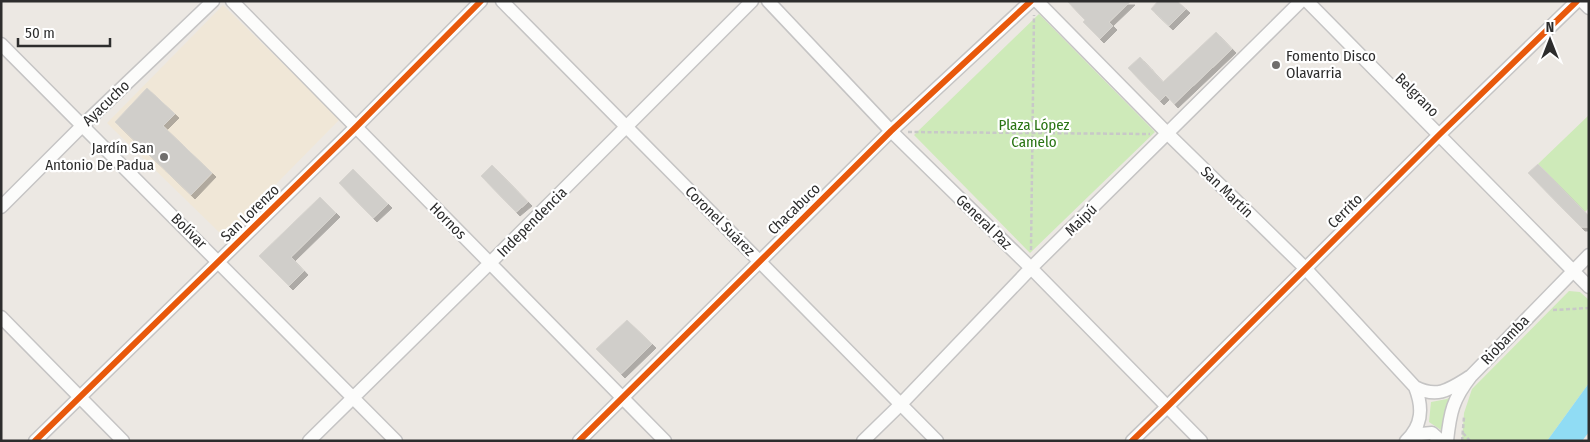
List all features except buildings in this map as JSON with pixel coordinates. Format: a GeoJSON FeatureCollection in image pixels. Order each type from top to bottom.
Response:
{"type":"FeatureCollection","features":[{"type":"Feature","properties":{"kind":"street","name":"Ayacucho"},"geometry":{"type":"LineString","coordinates":[[1,207],[83,125],[213,1]]}},
{"type":"Feature","properties":{"kind":"street","name":"Hornos"},"geometry":{"type":"LineString","coordinates":[[232,1],[665,441]]}},
{"type":"Feature","properties":{"kind":"street","name":"San Lorenzo"},"geometry":{"type":"LineString","coordinates":[[35,441],[356,127],[481,1]]}},
{"type":"Feature","properties":{"kind":"street","name":"Coronel Suárez"},"geometry":{"type":"LineString","coordinates":[[502,1],[937,441]]}},
{"type":"Feature","properties":{"kind":"street","name":"Independencia"},"geometry":{"type":"LineString","coordinates":[[309,441],[490,264],[752,1]]}},
{"type":"Feature","properties":{"kind":"street","name":"General Paz"},"geometry":{"type":"LineString","coordinates":[[768,1],[891,132],[1031,268],[1201,441]]}},
{"type":"Feature","properties":{"kind":"street","name":"Maipú"},"geometry":{"type":"LineString","coordinates":[[863,441],[1031,268],[1301,1]]}},
{"type":"Feature","properties":{"kind":"street","name":"Belgrano"},"geometry":{"type":"LineString","coordinates":[[1307,1],[1589,287]]}},
{"type":"Feature","properties":{"kind":"street","name":"Cerrito"},"geometry":{"type":"LineString","coordinates":[[1132,441],[1439,134],[1577,1]]}},
{"type":"Feature","properties":{"kind":"street"},"geometry":{"type":"LineString","coordinates":[[1582,1],[1589,8]]}},
{"type":"Feature","properties":{"kind":"street","name":"Chacabuco"},"geometry":{"type":"LineString","coordinates":[[579,441],[891,132],[1034,4]]}},
{"type":"Feature","properties":{"kind":"street","name":"San Martín"},"geometry":{"type":"LineString","coordinates":[[1034,4],[1305,268],[1415,387]]}},
{"type":"Feature","properties":{"kind":"street","name":"Bolívar"},"geometry":{"type":"LineString","coordinates":[[1,44],[396,441]]}},
{"type":"Feature","properties":{"kind":"street","name":"Riobamba"},"geometry":{"type":"LineString","coordinates":[[1447,441],[1450,415],[1454,402],[1471,376],[1589,255]]}},
{"type":"Feature","properties":{"kind":"street"},"geometry":{"type":"LineString","coordinates":[[1,317],[123,441]]}},
{"type":"Feature","properties":{"kind":"street"},"geometry":{"type":"LineString","coordinates":[[1415,387],[1433,394],[1445,391],[1471,376]]}},
{"type":"Feature","properties":{"kind":"street"},"geometry":{"type":"LineString","coordinates":[[1408,439],[1420,419],[1420,400],[1415,387]]}},
{"type":"Feature","properties":{"kind":"street"},"geometry":{"type":"LineString","coordinates":[[1408,439],[1421,434],[1432,433],[1441,441]]}},
{"type":"Feature","properties":{"kind":"path"},"geometry":{"type":"LineString","coordinates":[[1031,268],[1034,4]]}},
{"type":"Feature","properties":{"kind":"path"},"geometry":{"type":"LineString","coordinates":[[891,132],[1168,134]]}},
{"type":"Feature","properties":{"kind":"path"},"geometry":{"type":"LineString","coordinates":[[1557,303],[1550,310],[1589,308]]}},
{"type":"Feature","properties":{"kind":"path"},"geometry":{"type":"LineString","coordinates":[[1462,441],[1464,413]]}},
{"type":"Feature","properties":{"kind":"path"},"geometry":{"type":"LineString","coordinates":[[1463,433],[1470,441]]}},
{"type":"Feature","properties":{"kind":"shaded area"},"geometry":{"type":"Polygon","coordinates":[[[223,5],[340,119],[224,237],[107,123],[223,5]]]}},
{"type":"Feature","properties":{"kind":"green space","name":"Plaza López Camelo"},"geometry":{"type":"Polygon","coordinates":[[[1039,14],[1155,132],[1030,253],[914,135],[1039,14]]]}},
{"type":"Feature","properties":{"kind":"green space"},"geometry":{"type":"Polygon","coordinates":[[[1589,115],[1589,208],[1585,212],[1538,164],[1589,115]]]}},
{"type":"Feature","properties":{"kind":"green space"},"geometry":{"type":"Polygon","coordinates":[[[1569,291],[1580,292],[1589,300],[1589,383],[1547,441],[1462,441],[1464,413],[1472,389],[1569,291]]]}},
{"type":"Feature","properties":{"kind":"green space"},"geometry":{"type":"Polygon","coordinates":[[[1456,393],[1444,432],[1429,422],[1431,402],[1447,399],[1456,393]]]}},
{"type":"Feature","properties":{"kind":"water"},"geometry":{"type":"Polygon","coordinates":[[[1589,383],[1589,432],[1582,441],[1547,441],[1589,383]]]}},
{"type":"Feature","properties":{"kind":"cycle path"},"geometry":{"type":"LineString","coordinates":[[35,441],[356,127],[481,1]]}},
{"type":"Feature","properties":{"kind":"cycle path"},"geometry":{"type":"LineString","coordinates":[[579,441],[891,131],[1031,1]]}},
{"type":"Feature","properties":{"kind":"cycle path"},"geometry":{"type":"LineString","coordinates":[[1132,441],[1439,135],[1577,1]]}},
{"type":"Feature","properties":{"kind":"place","name":"Fomento Disco Olavarria"},"geometry":{"type":"Point","coordinates":[1276,65]}},
{"type":"Feature","properties":{"kind":"place","name":"Jardín San Antonio De Padua"},"geometry":{"type":"Point","coordinates":[164,157]}}]}
